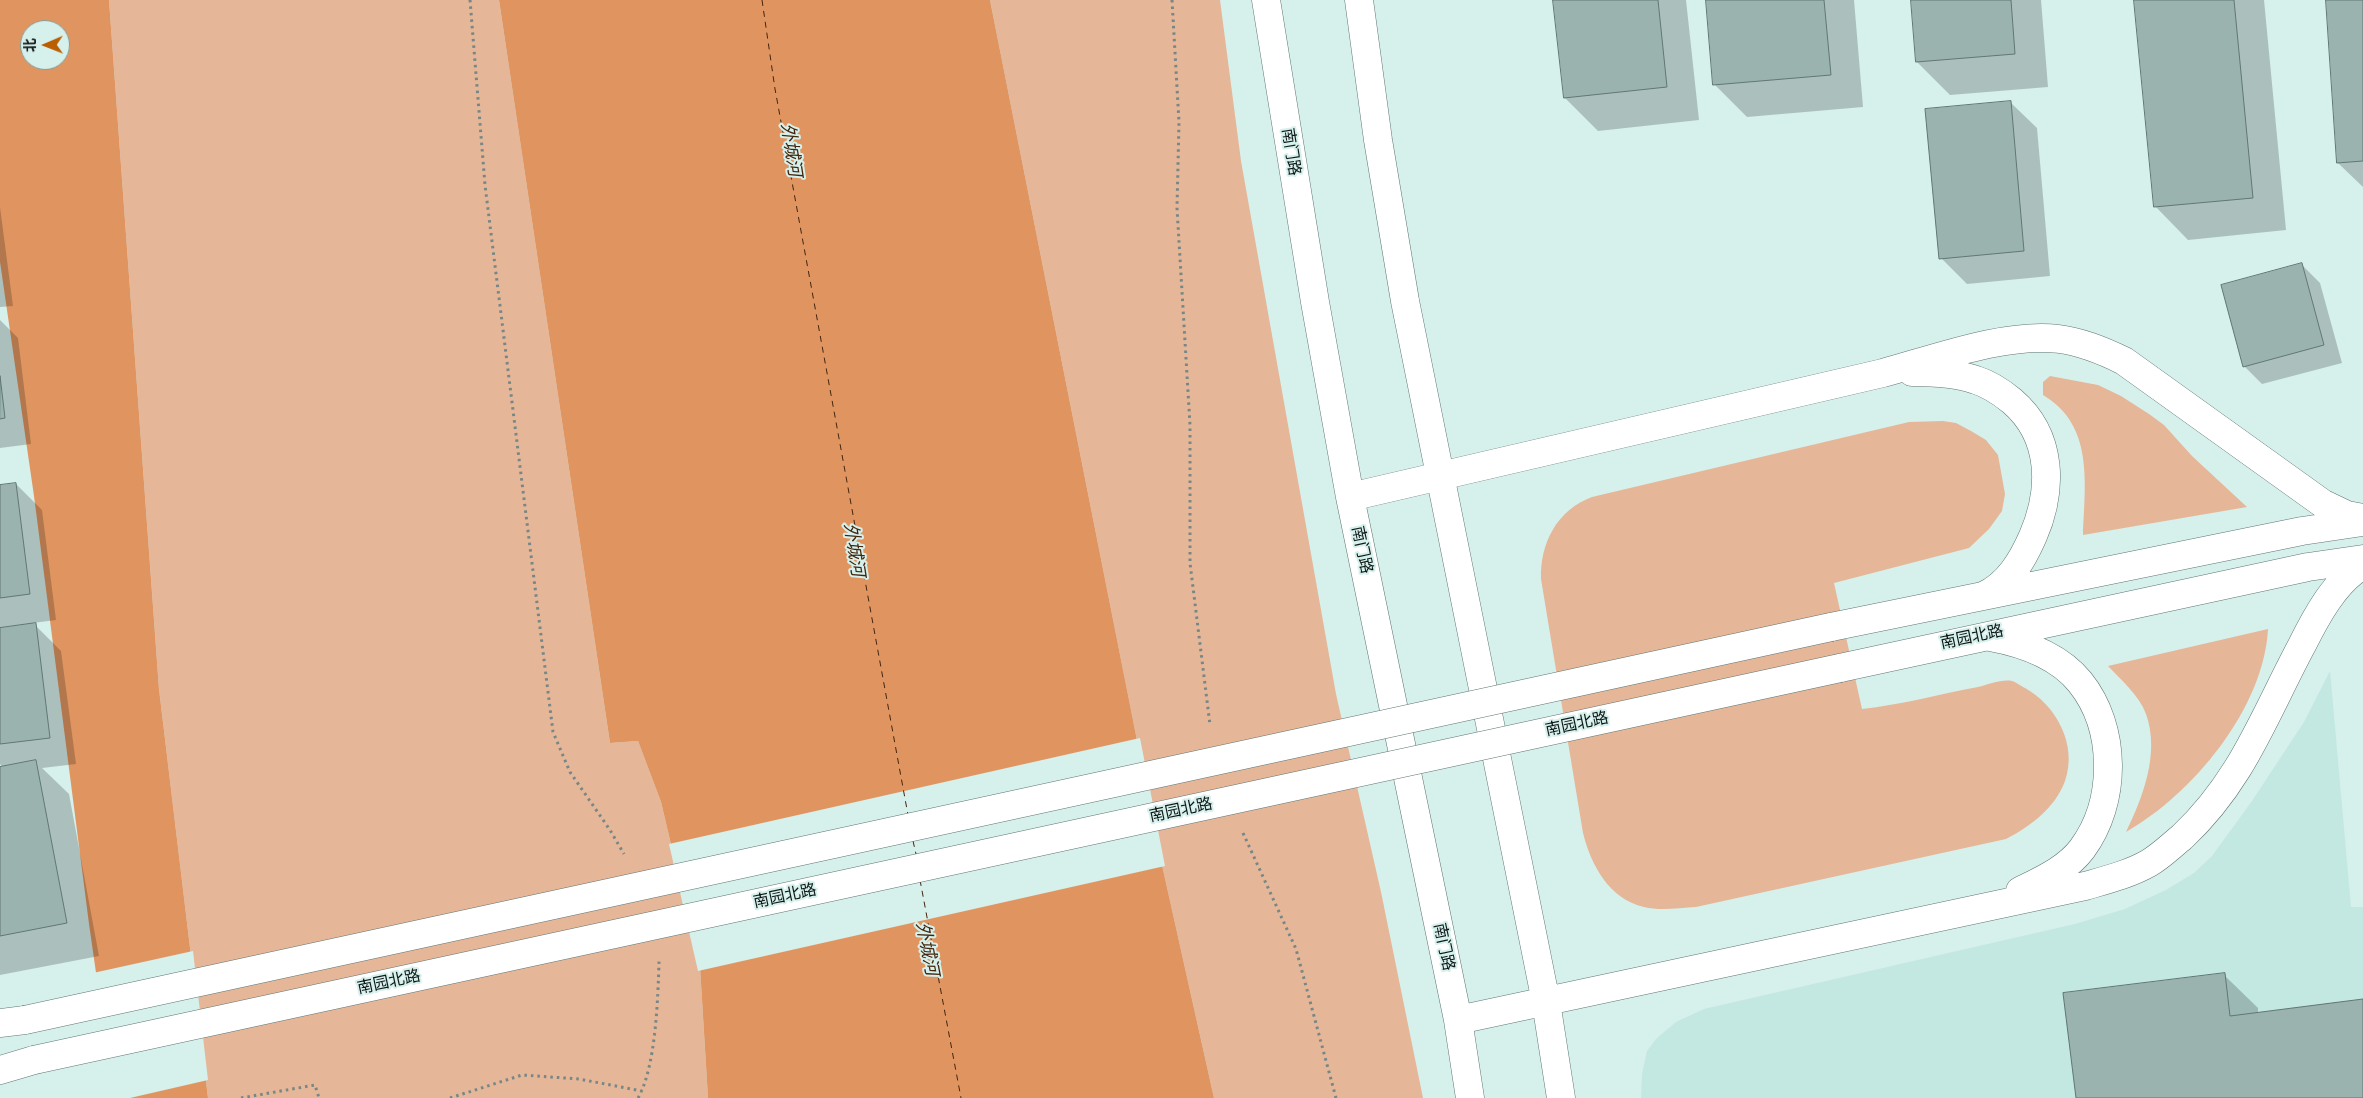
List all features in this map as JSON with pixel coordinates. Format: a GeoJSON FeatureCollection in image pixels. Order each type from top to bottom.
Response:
{"type":"FeatureCollection","features":[{"type":"Feature","properties":{"kind":"main road","name":"南门路"},"geometry":{"type":"LineString","coordinates":[[1266,0],[1315,302],[1350,497],[1458,1020],[1470,1098]]}},
{"type":"Feature","properties":{"kind":"main road"},"geometry":{"type":"LineString","coordinates":[[1359,0],[1378,140],[1405,301],[1546,1002],[1561,1098]]}},
{"type":"Feature","properties":{"kind":"main road"},"geometry":{"type":"LineString","coordinates":[[1350,497],[1883,373],[1963,351],[2007,342],[2042,338],[2076,342],[2109,353],[2137,368],[2322,503],[2346,515],[2363,520]]}},
{"type":"Feature","properties":{"kind":"main road"},"geometry":{"type":"LineString","coordinates":[[1883,373],[1940,373],[1976,380],[1988,385],[2019,407],[2032,423],[2041,442],[2047,465],[2046,484],[2038,524],[2019,563],[2005,581],[1995,591],[1976,600]]}},
{"type":"Feature","properties":{"kind":"main road"},"geometry":{"type":"LineString","coordinates":[[13,1022],[1831,627],[1976,600],[2302,531],[2363,520]]}},
{"type":"Feature","properties":{"kind":"main road","name":"南园北路"},"geometry":{"type":"LineString","coordinates":[[0,1070],[34,1060],[1982,636],[2308,567],[2363,559]]}},
{"type":"Feature","properties":{"kind":"main road"},"geometry":{"type":"LineString","coordinates":[[1458,1020],[1990,907],[2112,878],[2150,863],[2173,845],[2204,815],[2232,779],[2314,621],[2338,588],[2353,571],[2363,565]]}},
{"type":"Feature","properties":{"kind":"main road"},"geometry":{"type":"LineString","coordinates":[[1982,636],[2012,641],[2033,648],[2055,660],[2080,681],[2100,717],[2108,762],[2108,779],[2101,813],[2096,828],[2082,850],[2065,865],[2044,879],[1990,907]]}},
{"type":"Feature","properties":{"kind":"path"},"geometry":{"type":"LineString","coordinates":[[470,0],[485,185],[553,732],[570,772],[610,830],[628,862]]}},
{"type":"Feature","properties":{"kind":"path"},"geometry":{"type":"LineString","coordinates":[[1172,0],[1179,122],[1177,208],[1190,425],[1190,563],[1211,733]]}},
{"type":"Feature","properties":{"kind":"path"},"geometry":{"type":"LineString","coordinates":[[1242,830],[1296,949],[1336,1098]]}},
{"type":"Feature","properties":{"kind":"path"},"geometry":{"type":"LineString","coordinates":[[638,1098],[642,1091],[652,1047],[658,1000],[659,954]]}},
{"type":"Feature","properties":{"kind":"path"},"geometry":{"type":"LineString","coordinates":[[450,1098],[522,1076],[578,1079],[642,1091]]}},
{"type":"Feature","properties":{"kind":"path"},"geometry":{"type":"LineString","coordinates":[[241,1098],[315,1085],[319,1098]]}},
{"type":"Feature","properties":{"kind":"shaded area"},"geometry":{"type":"Polygon","coordinates":[[[109,0],[499,0],[610,743],[638,741],[661,802],[700,967],[708,1098],[208,1098],[159,689],[109,0]]]}},
{"type":"Feature","properties":{"kind":"shaded area"},"geometry":{"type":"Polygon","coordinates":[[[990,0],[1220,0],[1241,161],[1336,694],[1381,892],[1423,1098],[1214,1098],[1160,856],[990,0]]]}},
{"type":"Feature","properties":{"kind":"shaded area"},"geometry":{"type":"Polygon","coordinates":[[[2050,376],[2098,385],[2121,396],[2149,414],[2164,425],[2192,456],[2247,507],[2083,535],[2085,476],[2083,457],[2079,439],[2071,422],[2059,407],[2043,395],[2043,382],[2050,376]]]}},
{"type":"Feature","properties":{"kind":"shaded area"},"geometry":{"type":"Polygon","coordinates":[[[1943,421],[1956,423],[1986,440],[1998,455],[2005,494],[2002,511],[1989,529],[1969,548],[1834,583],[1862,709],[1905,702],[1999,681],[2015,682],[2036,695],[2055,715],[2062,727],[2069,754],[2068,767],[2065,781],[2055,800],[2033,822],[2006,839],[1696,907],[1656,909],[1632,903],[1621,897],[1603,879],[1591,857],[1583,833],[1541,579],[1544,553],[1553,529],[1569,510],[1592,497],[1909,422],[1943,421]]]}},
{"type":"Feature","properties":{"kind":"shaded area"},"geometry":{"type":"Polygon","coordinates":[[[2268,629],[2263,659],[2254,689],[2239,718],[2221,746],[2176,795],[2151,816],[2126,832],[2148,774],[2151,744],[2150,729],[2146,714],[2139,700],[2108,666],[2268,629]]]}},
{"type":"Feature","properties":{"kind":"shaded area"},"geometry":{"type":"Polygon","coordinates":[[[2330,671],[2351,907],[2363,907],[2363,1098],[1641,1098],[1642,1074],[1647,1051],[1656,1039],[1676,1022],[1704,1009],[2075,924],[2125,909],[2166,890],[2194,873],[2212,856],[2252,801],[2304,722],[2330,671]]]}},
{"type":"Feature","properties":{"kind":"water"},"geometry":{"type":"Polygon","coordinates":[[[0,0],[109,0],[159,689],[208,1098],[114,1098],[89,924],[34,496],[0,262],[0,0]]]}},
{"type":"Feature","properties":{"kind":"water","name":"外城河"},"geometry":{"type":"Polygon","coordinates":[[[499,0],[990,0],[1160,856],[1214,1098],[708,1098],[700,967],[661,802],[638,741],[610,743],[499,0]]]}},
{"type":"Feature","properties":{"kind":"pier"},"geometry":{"type":"Polygon","coordinates":[[[1140,738],[1165,866],[698,971],[669,844],[1140,738]]]}},
{"type":"Feature","properties":{"kind":"pier"},"geometry":{"type":"Polygon","coordinates":[[[193,951],[208,1080],[130,1098],[111,1098],[93,973],[193,951]]]}},
{"type":"Feature","properties":{"kind":"building"},"geometry":{"type":"Polygon","coordinates":[[[1553,0],[1658,0],[1667,87],[1564,98],[1553,0]]]}},
{"type":"Feature","properties":{"kind":"building"},"geometry":{"type":"Polygon","coordinates":[[[1706,0],[1824,0],[1831,75],[1713,85],[1706,0]]]}},
{"type":"Feature","properties":{"kind":"building"},"geometry":{"type":"Polygon","coordinates":[[[1911,0],[2011,0],[2015,54],[1916,62],[1911,0]]]}},
{"type":"Feature","properties":{"kind":"building"},"geometry":{"type":"Polygon","coordinates":[[[2134,0],[2234,0],[2253,198],[2154,207],[2134,0]]]}},
{"type":"Feature","properties":{"kind":"building"},"geometry":{"type":"Polygon","coordinates":[[[2326,0],[2363,0],[2363,161],[2337,163],[2326,0]]]}},
{"type":"Feature","properties":{"kind":"building"},"geometry":{"type":"Polygon","coordinates":[[[2011,101],[2024,251],[1939,259],[1925,109],[2011,101]]]}},
{"type":"Feature","properties":{"kind":"building"},"geometry":{"type":"Polygon","coordinates":[[[2302,263],[2324,345],[2243,367],[2221,285],[2302,263]]]}},
{"type":"Feature","properties":{"kind":"building"},"geometry":{"type":"Polygon","coordinates":[[[0,376],[5,418],[0,419],[0,376]]]}},
{"type":"Feature","properties":{"kind":"building"},"geometry":{"type":"Polygon","coordinates":[[[16,483],[30,594],[0,598],[0,485],[16,483]]]}},
{"type":"Feature","properties":{"kind":"building"},"geometry":{"type":"Polygon","coordinates":[[[36,623],[50,738],[0,744],[0,628],[36,623]]]}},
{"type":"Feature","properties":{"kind":"building"},"geometry":{"type":"Polygon","coordinates":[[[36,760],[67,923],[0,936],[0,767],[36,760]]]}},
{"type":"Feature","properties":{"kind":"building"},"geometry":{"type":"Polygon","coordinates":[[[2225,973],[2230,1016],[2363,999],[2363,1098],[2076,1098],[2063,993],[2225,973]]]}},
{"type":"Feature","properties":{"kind":"ferry route"},"geometry":{"type":"LineString","coordinates":[[762,0],[775,89],[908,815]]}},
{"type":"Feature","properties":{"kind":"ferry route"},"geometry":{"type":"LineString","coordinates":[[913,841],[916,854]]}},
{"type":"Feature","properties":{"kind":"ferry route"},"geometry":{"type":"LineString","coordinates":[[920,880],[961,1098]]}}]}
